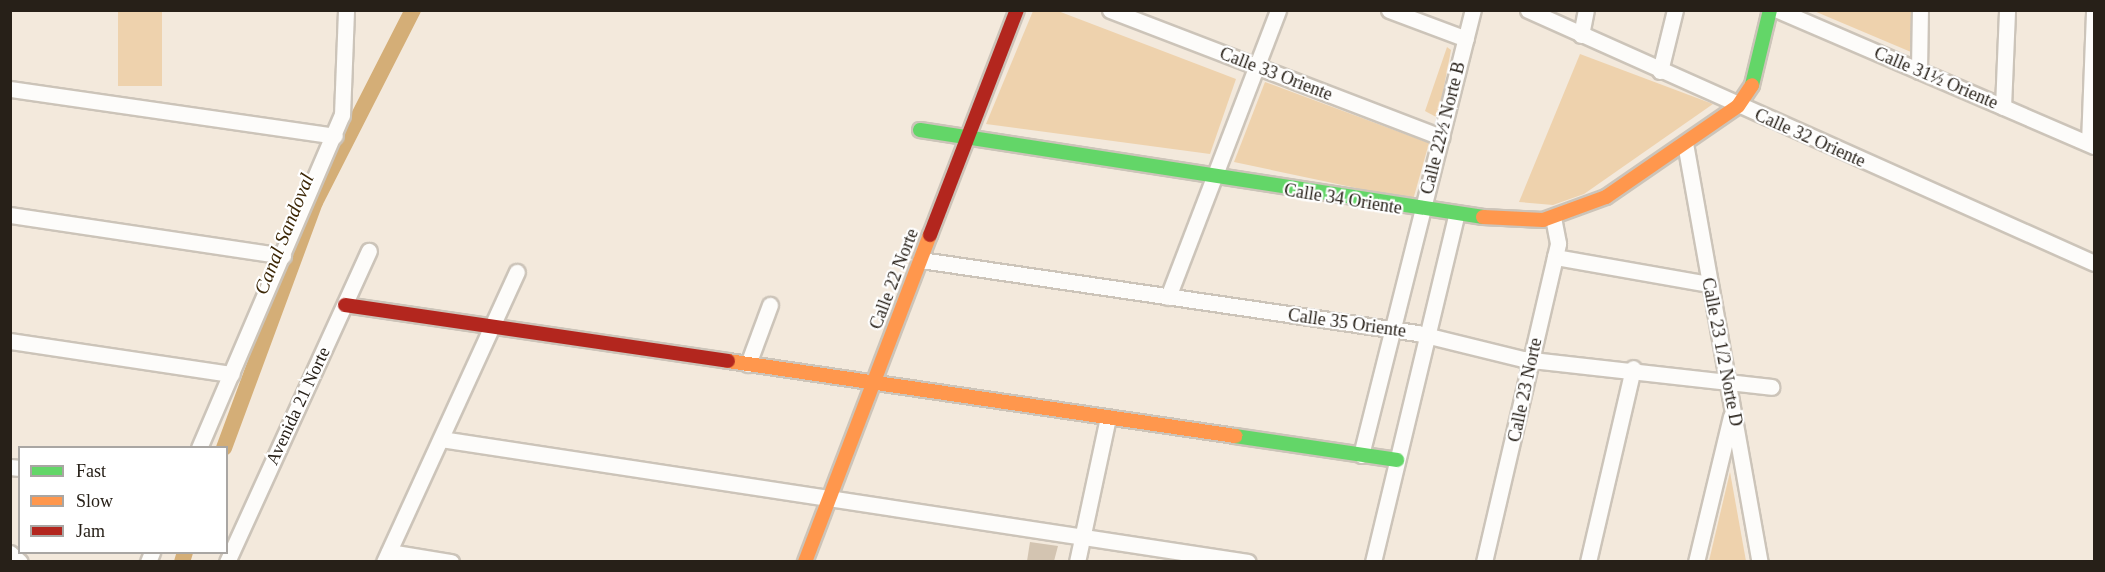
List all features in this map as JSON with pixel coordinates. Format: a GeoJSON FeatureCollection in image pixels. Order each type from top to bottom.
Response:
{"type":"FeatureCollection","features":[{"type":"Feature","properties":{"kind":"street","name":"Calle 22 Norte"},"geometry":{"type":"LineString","coordinates":[[805,561],[1017,10]]}},
{"type":"Feature","properties":{"kind":"street","name":"Calle 33 Oriente"},"geometry":{"type":"LineString","coordinates":[[1110,10],[1441,137]]}},
{"type":"Feature","properties":{"kind":"street"},"geometry":{"type":"LineString","coordinates":[[1168,297],[1278,10]]}},
{"type":"Feature","properties":{"kind":"street"},"geometry":{"type":"LineString","coordinates":[[1389,10],[1466,39]]}},
{"type":"Feature","properties":{"kind":"street","name":"Calle 22½ Norte B"},"geometry":{"type":"LineString","coordinates":[[1361,455],[1473,10]]}},
{"type":"Feature","properties":{"kind":"street","name":"Calle 32 Oriente"},"geometry":{"type":"LineString","coordinates":[[1528,10],[1738,106],[2094,263]]}},
{"type":"Feature","properties":{"kind":"street"},"geometry":{"type":"LineString","coordinates":[[1581,35],[1586,10]]}},
{"type":"Feature","properties":{"kind":"street"},"geometry":{"type":"LineString","coordinates":[[1660,71],[1675,10]]}},
{"type":"Feature","properties":{"kind":"street"},"geometry":{"type":"LineString","coordinates":[[1738,106],[1751,87],[1770,10]]}},
{"type":"Feature","properties":{"kind":"street","name":"Calle 31½ Oriente"},"geometry":{"type":"LineString","coordinates":[[1778,10],[2092,145]]}},
{"type":"Feature","properties":{"kind":"street"},"geometry":{"type":"LineString","coordinates":[[1919,71],[1920,10]]}},
{"type":"Feature","properties":{"kind":"street"},"geometry":{"type":"LineString","coordinates":[[2003,107],[2007,10]]}},
{"type":"Feature","properties":{"kind":"street"},"geometry":{"type":"LineString","coordinates":[[2092,145],[2094,10]]}},
{"type":"Feature","properties":{"kind":"street"},"geometry":{"type":"LineString","coordinates":[[199,446],[335,136],[342,115],[343,11]]}},
{"type":"Feature","properties":{"kind":"street"},"geometry":{"type":"LineString","coordinates":[[10,89],[335,136]]}},
{"type":"Feature","properties":{"kind":"street","name":"Calle 34 Oriente"},"geometry":{"type":"LineString","coordinates":[[920,130],[968,140],[1456,216],[1553,218],[1606,197],[1738,106]]}},
{"type":"Feature","properties":{"kind":"street","name":"Calle 23 1/2 Norte D"},"geometry":{"type":"LineString","coordinates":[[1685,143],[1708,284],[1760,561]]}},
{"type":"Feature","properties":{"kind":"street"},"geometry":{"type":"LineString","coordinates":[[10,215],[283,256]]}},
{"type":"Feature","properties":{"kind":"street"},"geometry":{"type":"LineString","coordinates":[[1373,561],[1456,216]]}},
{"type":"Feature","properties":{"kind":"street","name":"Calle 23 Norte"},"geometry":{"type":"LineString","coordinates":[[1484,561],[1533,360],[1555,257],[1553,218]]}},
{"type":"Feature","properties":{"kind":"street","name":"Avenida 21 Norte"},"geometry":{"type":"LineString","coordinates":[[227,561],[369,251]]}},
{"type":"Feature","properties":{"kind":"street"},"geometry":{"type":"LineString","coordinates":[[1555,257],[1708,284]]}},
{"type":"Feature","properties":{"kind":"street","name":"Calle 35 Oriente"},"geometry":{"type":"LineString","coordinates":[[921,260],[1393,330],[1533,360],[1633,368],[1771,387]]}},
{"type":"Feature","properties":{"kind":"street"},"geometry":{"type":"LineString","coordinates":[[452,561],[387,557],[517,272]]}},
{"type":"Feature","properties":{"kind":"street"},"geometry":{"type":"LineString","coordinates":[[345,305],[1397,460]]}},
{"type":"Feature","properties":{"kind":"street"},"geometry":{"type":"LineString","coordinates":[[748,364],[770,305]]}},
{"type":"Feature","properties":{"kind":"street"},"geometry":{"type":"LineString","coordinates":[[10,340],[232,374]]}},
{"type":"Feature","properties":{"kind":"street"},"geometry":{"type":"LineString","coordinates":[[1587,561],[1633,368]]}},
{"type":"Feature","properties":{"kind":"street"},"geometry":{"type":"LineString","coordinates":[[1696,561],[1732,409]]}},
{"type":"Feature","properties":{"kind":"street"},"geometry":{"type":"LineString","coordinates":[[1077,561],[1108,418]]}},
{"type":"Feature","properties":{"kind":"street"},"geometry":{"type":"LineString","coordinates":[[441,439],[830,495],[1083,537],[1248,561]]}},
{"type":"Feature","properties":{"kind":"street"},"geometry":{"type":"LineString","coordinates":[[10,552],[20,561]]}},
{"type":"Feature","properties":{"kind":"shaded area"},"geometry":{"type":"Polygon","coordinates":[[[118,11],[162,11],[162,86],[118,86],[118,11]]]}},
{"type":"Feature","properties":{"kind":"shaded area"},"geometry":{"type":"Polygon","coordinates":[[[1033,11],[1058,11],[1236,79],[1210,154],[986,124],[1033,11]]]}},
{"type":"Feature","properties":{"kind":"shaded area"},"geometry":{"type":"Polygon","coordinates":[[[1814,11],[1912,11],[1911,52],[1814,11]]]}},
{"type":"Feature","properties":{"kind":"shaded area"},"geometry":{"type":"Polygon","coordinates":[[[1447,47],[1451,50],[1438,118],[1425,111],[1447,47]]]}},
{"type":"Feature","properties":{"kind":"shaded area"},"geometry":{"type":"Polygon","coordinates":[[[1580,54],[1713,104],[1584,194],[1553,205],[1519,202],[1580,54]]]}},
{"type":"Feature","properties":{"kind":"shaded area"},"geometry":{"type":"Polygon","coordinates":[[[1265,82],[1429,143],[1413,200],[1234,162],[1265,82]]]}},
{"type":"Feature","properties":{"kind":"shaded area"},"geometry":{"type":"Polygon","coordinates":[[[1730,472],[1746,561],[1709,561],[1730,472]]]}},
{"type":"Feature","properties":{"kind":"building"},"geometry":{"type":"Polygon","coordinates":[[[1030,542],[1058,546],[1054,561],[1027,561],[1030,542]]]}},
{"type":"Feature","properties":{"kind":"waterway","name":"Canal Sandoval"},"geometry":{"type":"LineString","coordinates":[[225,446],[315,202],[413,10]]}},
{"type":"Feature","properties":{"kind":"waterway","name":"Canal Sandoval"},"geometry":{"type":"LineString","coordinates":[[182,562],[184,554]]}},
{"type":"Feature","properties":{"kind":"traffic: fast"},"geometry":{"type":"LineString","coordinates":[[1752,85],[1770,10]]}},
{"type":"Feature","properties":{"kind":"traffic: fast"},"geometry":{"type":"LineString","coordinates":[[920,130],[1483,217]]}},
{"type":"Feature","properties":{"kind":"traffic: fast"},"geometry":{"type":"LineString","coordinates":[[1235,436],[1397,460]]}},
{"type":"Feature","properties":{"kind":"traffic: slow"},"geometry":{"type":"LineString","coordinates":[[1483,217],[1543,220],[1606,197],[1738,106],[1752,85]]}},
{"type":"Feature","properties":{"kind":"traffic: slow"},"geometry":{"type":"LineString","coordinates":[[805,562],[930,235]]}},
{"type":"Feature","properties":{"kind":"traffic: slow"},"geometry":{"type":"LineString","coordinates":[[728,361],[1235,436]]}},
{"type":"Feature","properties":{"kind":"traffic: jam"},"geometry":{"type":"LineString","coordinates":[[930,235],[1017,10]]}},
{"type":"Feature","properties":{"kind":"traffic: jam"},"geometry":{"type":"LineString","coordinates":[[345,305],[728,361]]}}]}
